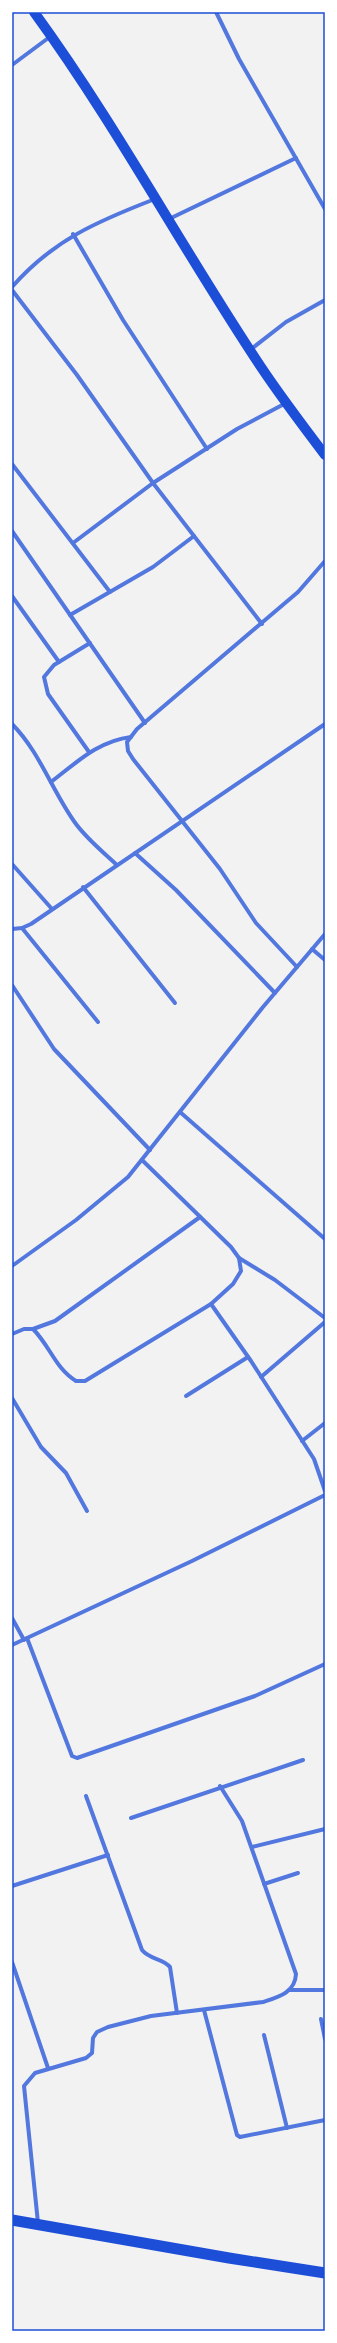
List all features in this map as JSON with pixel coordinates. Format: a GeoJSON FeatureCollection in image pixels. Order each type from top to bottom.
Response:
{"type":"FeatureCollection","features":[{"type":"Feature","properties":{"kind":"highway"},"geometry":{"type":"LineString","coordinates":[[12,2220],[224,2257],[325,2272]]}},
{"type":"Feature","properties":{"kind":"main road"},"geometry":{"type":"LineString","coordinates":[[34,12],[110,122],[250,350],[286,403],[325,455]]}},
{"type":"Feature","properties":{"kind":"street"},"geometry":{"type":"LineString","coordinates":[[216,12],[239,59],[325,209]]}},
{"type":"Feature","properties":{"kind":"street"},"geometry":{"type":"LineString","coordinates":[[12,65],[52,36]]}},
{"type":"Feature","properties":{"kind":"street"},"geometry":{"type":"LineString","coordinates":[[169,219],[296,158]]}},
{"type":"Feature","properties":{"kind":"street"},"geometry":{"type":"LineString","coordinates":[[12,287],[24,273],[73,234],[104,218],[157,199]]}},
{"type":"Feature","properties":{"kind":"street"},"geometry":{"type":"LineString","coordinates":[[73,234],[127,326],[207,449]]}},
{"type":"Feature","properties":{"kind":"street"},"geometry":{"type":"LineString","coordinates":[[12,290],[77,376],[153,483],[262,624]]}},
{"type":"Feature","properties":{"kind":"street"},"geometry":{"type":"LineString","coordinates":[[250,350],[286,322],[325,300]]}},
{"type":"Feature","properties":{"kind":"street"},"geometry":{"type":"LineString","coordinates":[[73,543],[153,483],[237,429],[286,403]]}},
{"type":"Feature","properties":{"kind":"street"},"geometry":{"type":"LineString","coordinates":[[12,464],[110,592]]}},
{"type":"Feature","properties":{"kind":"street"},"geometry":{"type":"LineString","coordinates":[[12,531],[144,723]]}},
{"type":"Feature","properties":{"kind":"street"},"geometry":{"type":"LineString","coordinates":[[70,614],[153,567],[194,536]]}},
{"type":"Feature","properties":{"kind":"street"},"geometry":{"type":"LineString","coordinates":[[297,967],[256,923],[220,870],[128,751],[127,742],[130,736],[144,723],[298,592],[325,561]]}},
{"type":"Feature","properties":{"kind":"street"},"geometry":{"type":"LineString","coordinates":[[12,596],[59,662]]}},
{"type":"Feature","properties":{"kind":"street"},"geometry":{"type":"LineString","coordinates":[[90,644],[59,662],[47,671],[44,677],[48,694],[90,752]]}},
{"type":"Feature","properties":{"kind":"street"},"geometry":{"type":"LineString","coordinates":[[12,724],[51,782],[76,824],[92,843],[117,865]]}},
{"type":"Feature","properties":{"kind":"street"},"geometry":{"type":"LineString","coordinates":[[12,929],[22,928],[52,909],[325,724]]}},
{"type":"Feature","properties":{"kind":"street"},"geometry":{"type":"LineString","coordinates":[[51,782],[90,752],[116,738],[130,736]]}},
{"type":"Feature","properties":{"kind":"street"},"geometry":{"type":"LineString","coordinates":[[135,853],[176,890],[275,993]]}},
{"type":"Feature","properties":{"kind":"street"},"geometry":{"type":"LineString","coordinates":[[12,864],[52,909]]}},
{"type":"Feature","properties":{"kind":"street"},"geometry":{"type":"LineString","coordinates":[[84,887],[175,1003]]}},
{"type":"Feature","properties":{"kind":"street"},"geometry":{"type":"LineString","coordinates":[[22,928],[98,1022]]}},
{"type":"Feature","properties":{"kind":"street"},"geometry":{"type":"LineString","coordinates":[[12,1258],[13,1265],[112,1192],[128,1177],[275,993],[325,934]]}},
{"type":"Feature","properties":{"kind":"street"},"geometry":{"type":"LineString","coordinates":[[312,949],[325,960]]}},
{"type":"Feature","properties":{"kind":"street"},"geometry":{"type":"LineString","coordinates":[[12,985],[45,1038],[54,1049],[150,1150]]}},
{"type":"Feature","properties":{"kind":"street"},"geometry":{"type":"LineString","coordinates":[[180,1112],[325,1239]]}},
{"type":"Feature","properties":{"kind":"street"},"geometry":{"type":"LineString","coordinates":[[142,1160],[231,1247],[239,1258],[276,1280],[325,1318]]}},
{"type":"Feature","properties":{"kind":"street"},"geometry":{"type":"LineString","coordinates":[[12,1334],[24,1329],[33,1329],[55,1321],[200,1217]]}},
{"type":"Feature","properties":{"kind":"street"},"geometry":{"type":"LineString","coordinates":[[33,1329],[47,1345],[59,1367],[76,1381],[85,1381],[211,1304],[233,1284],[241,1271],[239,1258]]}},
{"type":"Feature","properties":{"kind":"street"},"geometry":{"type":"LineString","coordinates":[[211,1304],[261,1376],[314,1459],[325,1491]]}},
{"type":"Feature","properties":{"kind":"street"},"geometry":{"type":"LineString","coordinates":[[261,1376],[325,1322]]}},
{"type":"Feature","properties":{"kind":"street"},"geometry":{"type":"LineString","coordinates":[[186,1396],[248,1357]]}},
{"type":"Feature","properties":{"kind":"street"},"geometry":{"type":"LineString","coordinates":[[12,1398],[41,1447],[66,1473],[87,1511]]}},
{"type":"Feature","properties":{"kind":"street"},"geometry":{"type":"LineString","coordinates":[[302,1441],[325,1423]]}},
{"type":"Feature","properties":{"kind":"street"},"geometry":{"type":"LineString","coordinates":[[12,1645],[192,1561],[325,1495]]}},
{"type":"Feature","properties":{"kind":"street"},"geometry":{"type":"LineString","coordinates":[[12,1618],[25,1639],[72,1756],[77,1758],[255,1696],[325,1664]]}},
{"type":"Feature","properties":{"kind":"street"},"geometry":{"type":"LineString","coordinates":[[131,1818],[220,1786],[303,1760]]}},
{"type":"Feature","properties":{"kind":"street"},"geometry":{"type":"LineString","coordinates":[[38,2224],[24,2086],[35,2073],[86,2058],[92,2053],[93,2038],[97,2032],[108,2027],[151,2016],[263,2002],[280,1996],[290,1990],[295,1983],[296,1974],[252,1847],[242,1821],[220,1786]]}},
{"type":"Feature","properties":{"kind":"street"},"geometry":{"type":"LineString","coordinates":[[86,1796],[142,1950],[152,1958],[162,1961],[170,1968],[177,2012]]}},
{"type":"Feature","properties":{"kind":"street"},"geometry":{"type":"LineString","coordinates":[[252,1847],[325,1829]]}},
{"type":"Feature","properties":{"kind":"street"},"geometry":{"type":"LineString","coordinates":[[12,1885],[108,1855]]}},
{"type":"Feature","properties":{"kind":"street"},"geometry":{"type":"LineString","coordinates":[[264,1884],[298,1873]]}},
{"type":"Feature","properties":{"kind":"street"},"geometry":{"type":"LineString","coordinates":[[12,1962],[48,2068]]}},
{"type":"Feature","properties":{"kind":"street"},"geometry":{"type":"LineString","coordinates":[[290,1990],[325,1990]]}},
{"type":"Feature","properties":{"kind":"street"},"geometry":{"type":"LineString","coordinates":[[204,2010],[237,2135],[240,2137],[325,2120]]}},
{"type":"Feature","properties":{"kind":"street"},"geometry":{"type":"LineString","coordinates":[[321,2019],[325,2039]]}},
{"type":"Feature","properties":{"kind":"street"},"geometry":{"type":"LineString","coordinates":[[264,2035],[287,2128]]}}]}
